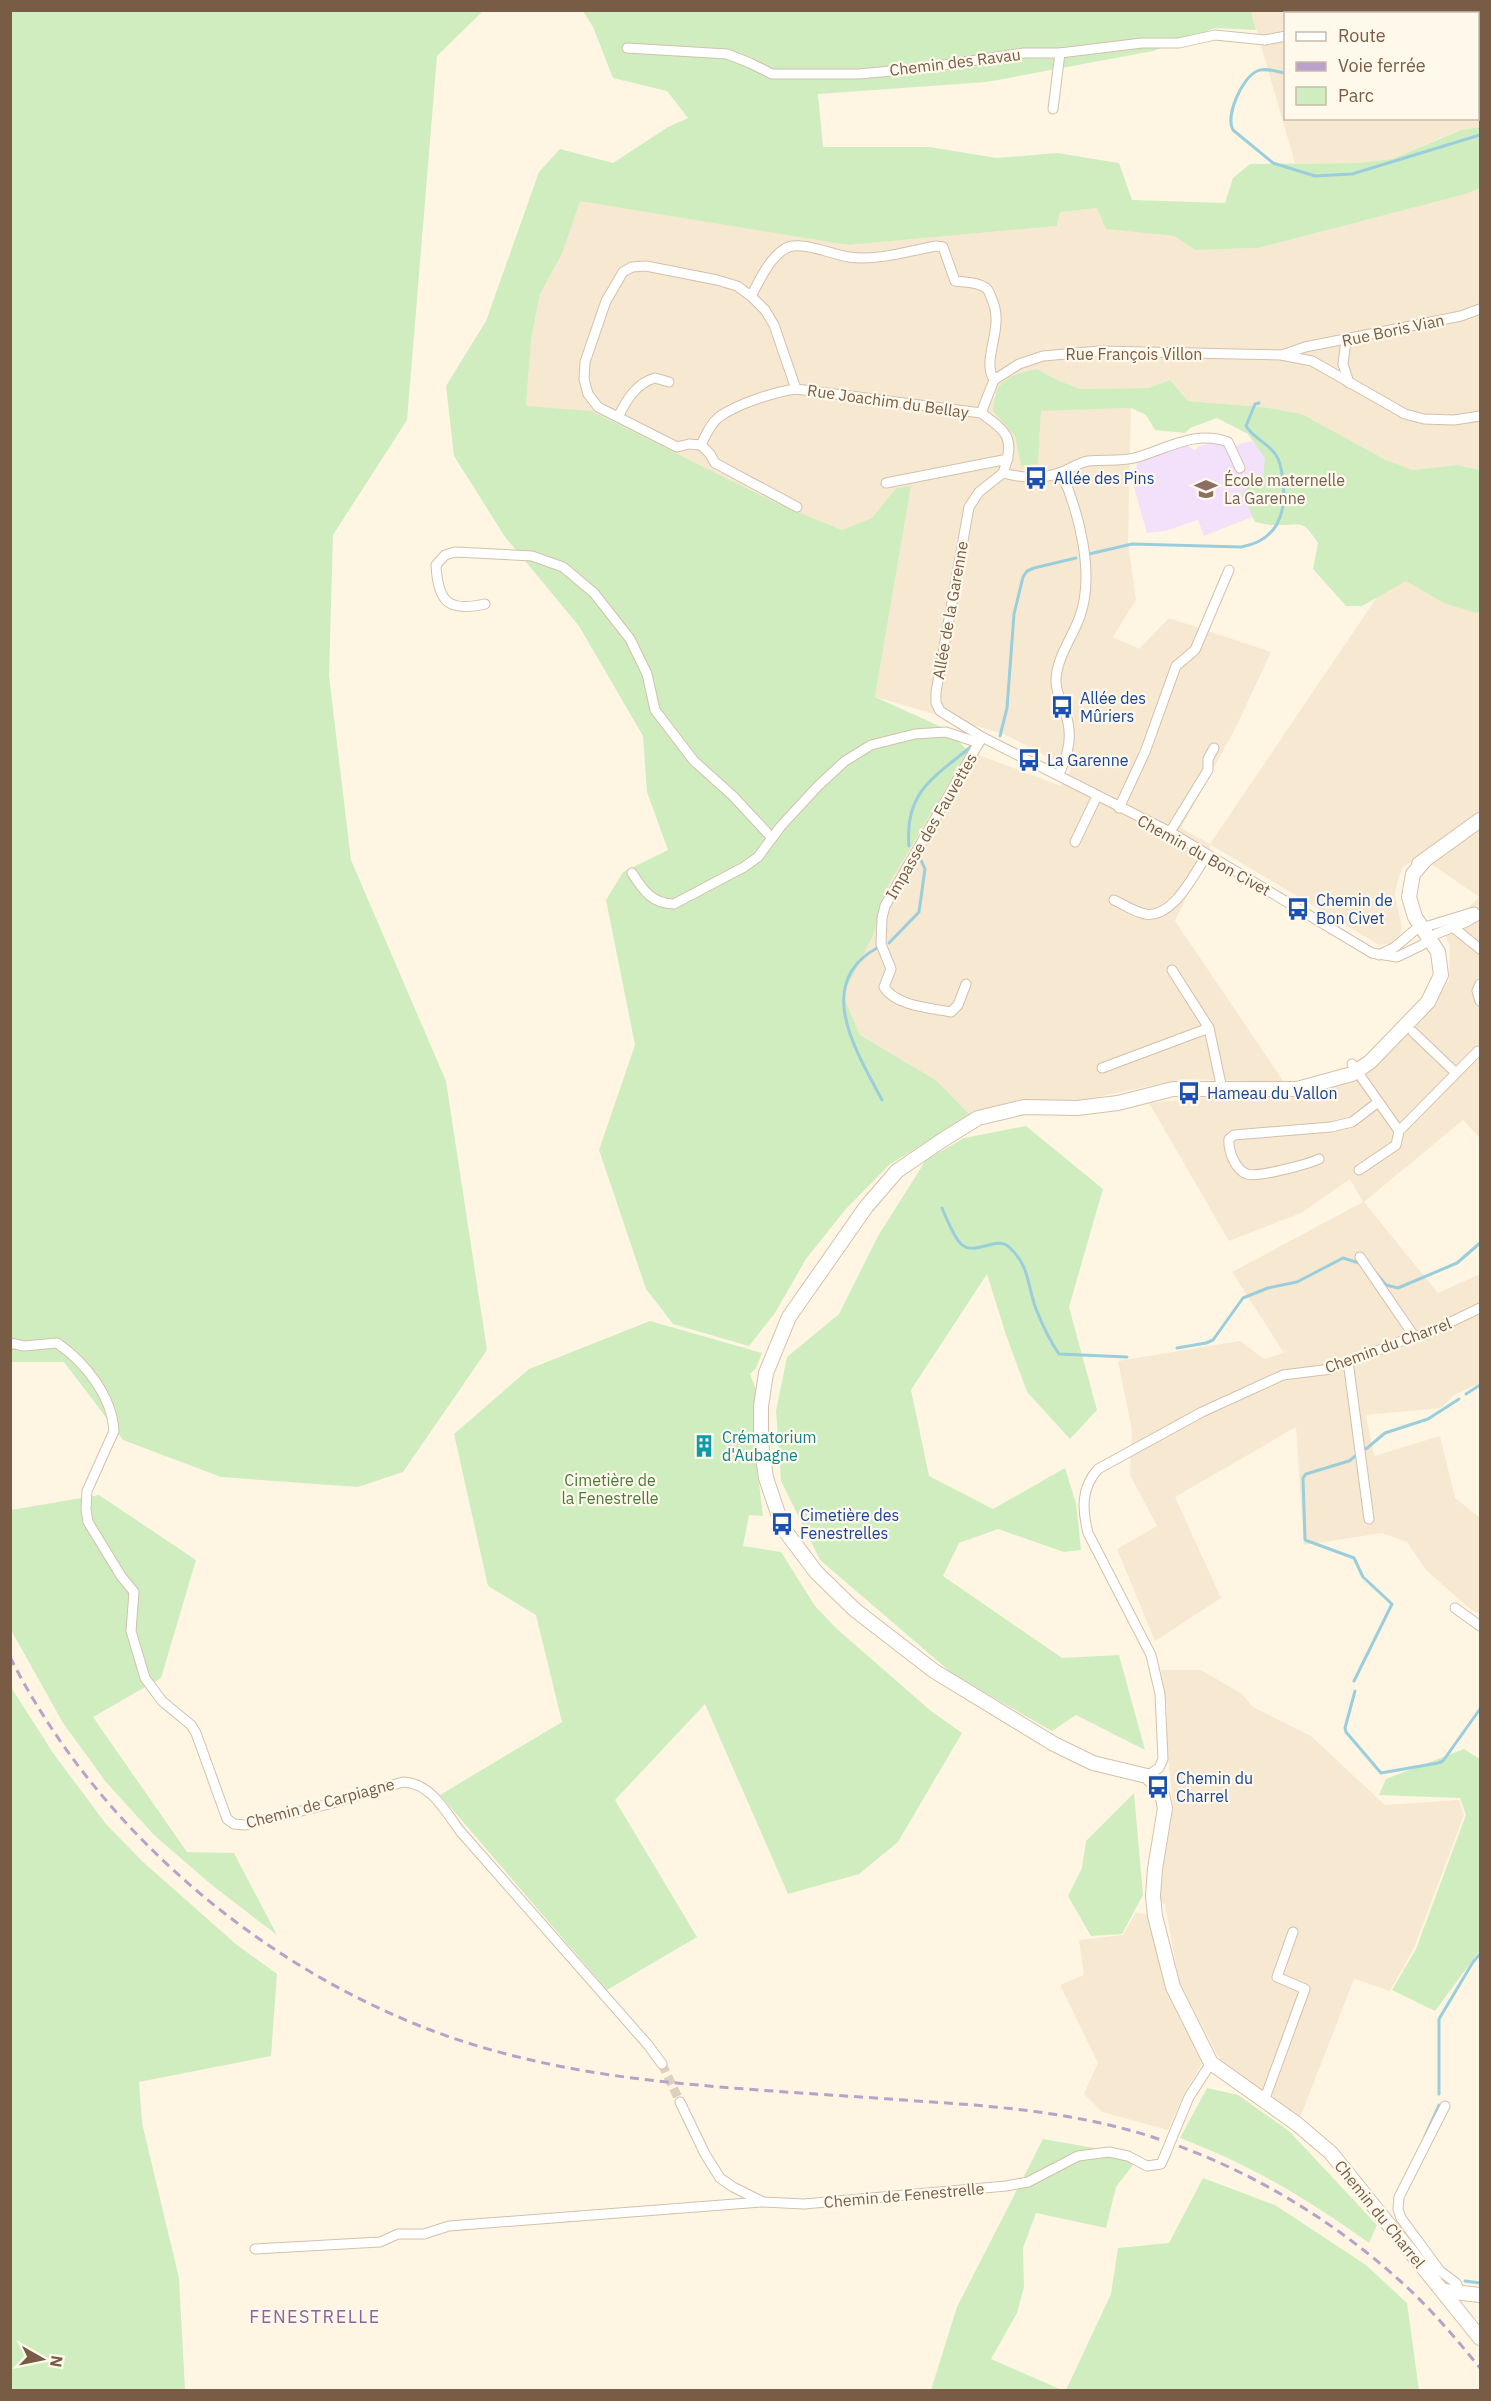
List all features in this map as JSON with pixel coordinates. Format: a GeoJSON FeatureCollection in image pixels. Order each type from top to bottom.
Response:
{"type":"FeatureCollection","features":[{"type":"Feature","properties":{"kind":"street","name":"Chemin des Ravau"},"geometry":{"type":"LineString","coordinates":[[627,48],[727,54],[772,75],[859,74],[923,68],[1024,53],[1060,53],[1142,43],[1179,43],[1215,35],[1265,40],[1284,36]]}},
{"type":"Feature","properties":{"kind":"street"},"geometry":{"type":"LineString","coordinates":[[1053,109],[1060,53]]}},
{"type":"Feature","properties":{"kind":"street"},"geometry":{"type":"LineString","coordinates":[[751,296],[769,264],[787,247],[800,245],[848,257],[867,259],[936,246],[943,247],[955,281],[980,285],[988,290],[995,307],[997,324],[988,366],[994,380],[981,414],[1004,429],[1010,441],[1008,459],[1003,473],[1028,479],[1061,472],[1089,461],[1127,460],[1187,439],[1220,439],[1228,442],[1240,468]]}},
{"type":"Feature","properties":{"kind":"street","name":"Rue Joachim du Bellay"},"geometry":{"type":"LineString","coordinates":[[796,389],[774,325],[765,310],[751,296],[737,286],[717,280],[646,266],[632,267],[623,272],[614,284],[585,362],[584,379],[588,394],[598,407],[677,447],[689,444],[701,445],[709,429],[719,418],[737,408],[779,392],[796,389],[981,414]]}},
{"type":"Feature","properties":{"kind":"street","name":"Rue Boris Vian"},"geometry":{"type":"LineString","coordinates":[[1305,347],[1461,316],[1480,309]]}},
{"type":"Feature","properties":{"kind":"street"},"geometry":{"type":"LineString","coordinates":[[1346,340],[1343,364],[1348,383]]}},
{"type":"Feature","properties":{"kind":"street","name":"Rue François Villon"},"geometry":{"type":"LineString","coordinates":[[1281,355],[1305,347]]}},
{"type":"Feature","properties":{"kind":"street","name":"Rue François Villon"},"geometry":{"type":"LineString","coordinates":[[994,380],[1019,364],[1043,356],[1099,351],[1281,355],[1312,361],[1405,414],[1424,419],[1454,420],[1480,416]]}},
{"type":"Feature","properties":{"kind":"street"},"geometry":{"type":"LineString","coordinates":[[618,417],[628,398],[641,386],[655,378],[669,382]]}},
{"type":"Feature","properties":{"kind":"street"},"geometry":{"type":"LineString","coordinates":[[701,445],[715,463],[797,507]]}},
{"type":"Feature","properties":{"kind":"street"},"geometry":{"type":"LineString","coordinates":[[886,483],[1008,459]]}},
{"type":"Feature","properties":{"kind":"street"},"geometry":{"type":"LineString","coordinates":[[632,873],[644,892],[662,904],[674,904],[744,867],[758,856],[818,786],[845,761],[871,745],[915,734],[946,732],[981,740],[1059,774],[1070,743],[1070,731],[1056,681],[1060,662],[1080,615],[1086,574],[1075,510],[1061,472]]}},
{"type":"Feature","properties":{"kind":"street","name":"Allée de la Garenne"},"geometry":{"type":"LineString","coordinates":[[981,740],[940,711],[936,703],[936,692],[969,507],[979,492],[1003,473]]}},
{"type":"Feature","properties":{"kind":"street"},"geometry":{"type":"LineString","coordinates":[[485,604],[463,609],[446,602],[437,583],[436,565],[445,555],[454,552],[532,556],[563,567],[594,592],[630,639],[647,674],[655,710],[694,761],[733,796],[772,838]]}},
{"type":"Feature","properties":{"kind":"street"},"geometry":{"type":"LineString","coordinates":[[1119,808],[1145,752],[1176,666],[1195,650],[1229,570]]}},
{"type":"Feature","properties":{"kind":"street","name":"Impasse des Fauvettes"},"geometry":{"type":"LineString","coordinates":[[966,984],[958,1005],[951,1012],[890,996],[885,987],[891,969],[881,944],[882,918],[885,906],[981,740]]}},
{"type":"Feature","properties":{"kind":"street"},"geometry":{"type":"LineString","coordinates":[[1170,832],[1208,770],[1208,759],[1214,748]]}},
{"type":"Feature","properties":{"kind":"street","name":"Chemin du Bon Civet"},"geometry":{"type":"LineString","coordinates":[[1059,774],[1119,808],[1170,832],[1378,955]]}},
{"type":"Feature","properties":{"kind":"street"},"geometry":{"type":"LineString","coordinates":[[1075,842],[1097,796]]}},
{"type":"Feature","properties":{"kind":"street"},"geometry":{"type":"LineString","coordinates":[[1354,1068],[1422,997],[1430,983],[1433,966],[1431,954],[1409,897],[1413,874],[1425,860],[1480,820]]}},
{"type":"Feature","properties":{"kind":"street"},"geometry":{"type":"LineString","coordinates":[[1114,900],[1143,914],[1163,911],[1172,905],[1207,855]]}},
{"type":"Feature","properties":{"kind":"street"},"geometry":{"type":"LineString","coordinates":[[1378,955],[1466,916],[1480,907]]}},
{"type":"Feature","properties":{"kind":"street"},"geometry":{"type":"LineString","coordinates":[[1378,955],[1397,957],[1423,935],[1436,934],[1454,928],[1480,914]]}},
{"type":"Feature","properties":{"kind":"street"},"geometry":{"type":"LineString","coordinates":[[1454,928],[1480,949]]}},
{"type":"Feature","properties":{"kind":"street"},"geometry":{"type":"LineString","coordinates":[[1147,1776],[1093,1763],[1054,1744],[934,1671],[884,1634],[816,1572],[783,1528],[766,1478],[761,1442],[761,1406],[770,1360],[789,1317],[866,1207],[897,1171],[944,1139],[978,1118],[1024,1107],[1077,1108],[1118,1103],[1173,1089],[1297,1089],[1334,1078],[1370,1062],[1428,1002],[1437,987],[1441,966],[1438,952],[1423,935]]}},
{"type":"Feature","properties":{"kind":"street"},"geometry":{"type":"LineString","coordinates":[[1172,970],[1209,1028],[1222,1089]]}},
{"type":"Feature","properties":{"kind":"street"},"geometry":{"type":"LineString","coordinates":[[1480,984],[1477,991],[1480,1001]]}},
{"type":"Feature","properties":{"kind":"street"},"geometry":{"type":"LineString","coordinates":[[1102,1068],[1209,1028]]}},
{"type":"Feature","properties":{"kind":"street"},"geometry":{"type":"LineString","coordinates":[[1413,1032],[1456,1073]]}},
{"type":"Feature","properties":{"kind":"street"},"geometry":{"type":"LineString","coordinates":[[1359,1170],[1396,1144],[1399,1131],[1478,1051]]}},
{"type":"Feature","properties":{"kind":"street"},"geometry":{"type":"LineString","coordinates":[[1354,1068],[1399,1131]]}},
{"type":"Feature","properties":{"kind":"street"},"geometry":{"type":"LineString","coordinates":[[1319,1159],[1305,1165],[1248,1175],[1239,1170],[1228,1147],[1234,1135],[1331,1127],[1352,1122],[1377,1102]]}},
{"type":"Feature","properties":{"kind":"street"},"geometry":{"type":"LineString","coordinates":[[1360,1257],[1414,1336]]}},
{"type":"Feature","properties":{"kind":"street","name":"Chemin du Charrel"},"geometry":{"type":"LineString","coordinates":[[1480,1308],[1426,1334],[1414,1336],[1331,1369],[1283,1375],[1202,1412],[1098,1469],[1091,1477],[1083,1500],[1088,1533],[1151,1654],[1160,1694],[1163,1759],[1159,1768],[1147,1776],[1158,1787],[1164,1802],[1153,1896],[1155,1916],[1173,1987],[1211,2064],[1297,2124],[1331,2153],[1480,2338]]}},
{"type":"Feature","properties":{"kind":"street","name":"Chemin de Carpiagne"},"geometry":{"type":"LineString","coordinates":[[10,1343],[24,1346],[57,1343],[82,1364],[108,1406],[114,1431],[87,1491],[88,1522],[121,1576],[134,1592],[131,1631],[145,1678],[162,1701],[191,1725],[196,1733],[227,1820],[234,1824],[245,1825],[403,1782],[415,1782],[433,1795],[460,1831],[648,2045],[662,2064]]}},
{"type":"Feature","properties":{"kind":"street"},"geometry":{"type":"LineString","coordinates":[[1347,1361],[1369,1519]]}},
{"type":"Feature","properties":{"kind":"street"},"geometry":{"type":"LineString","coordinates":[[1455,1608],[1480,1626]]}},
{"type":"Feature","properties":{"kind":"street"},"geometry":{"type":"LineString","coordinates":[[1264,2101],[1305,1989],[1277,1977],[1293,1932]]}},
{"type":"Feature","properties":{"kind":"street","name":"Chemin de Fenestrelle"},"geometry":{"type":"LineString","coordinates":[[680,2102],[705,2154],[720,2178],[763,2202],[804,2204],[1006,2186],[1028,2182],[1078,2156],[1109,2152],[1128,2156],[1147,2166],[1161,2164],[1189,2097],[1211,2064]]}},
{"type":"Feature","properties":{"kind":"street"},"geometry":{"type":"LineString","coordinates":[[1445,2106],[1399,2197],[1398,2209],[1401,2218],[1440,2271],[1456,2283],[1460,2291]]}},
{"type":"Feature","properties":{"kind":"street"},"geometry":{"type":"LineString","coordinates":[[255,2249],[380,2242],[398,2234],[424,2234],[449,2226],[763,2202]]}},
{"type":"Feature","properties":{"kind":"street"},"geometry":{"type":"LineString","coordinates":[[1444,2291],[1480,2295]]}},
{"type":"Feature","properties":{"kind":"shaded area"},"geometry":{"type":"Polygon","coordinates":[[[1251,11],[1480,11],[1480,127],[1457,131],[1392,159],[1357,163],[1295,163],[1251,11]]]}},
{"type":"Feature","properties":{"kind":"shaded area"},"geometry":{"type":"Polygon","coordinates":[[[1480,188],[1480,470],[1457,465],[1413,470],[1386,460],[1302,414],[1263,407],[1188,401],[1170,380],[1148,388],[1080,389],[1037,369],[994,394],[993,410],[1015,436],[1021,466],[1038,463],[1041,411],[1131,408],[1128,543],[1136,600],[1113,637],[1139,649],[1169,618],[1271,652],[1236,727],[1181,828],[1210,844],[1396,569],[1480,579],[1480,1138],[1463,1120],[1364,1202],[1438,1293],[1480,1274],[1480,1383],[1454,1395],[1441,1408],[1366,1415],[1374,1456],[1440,1436],[1455,1498],[1480,1518],[1480,1614],[1469,1608],[1426,1570],[1407,1542],[1382,1533],[1304,1545],[1296,1427],[1175,1497],[1221,1598],[1155,1641],[1117,1549],[1157,1526],[1130,1475],[1132,1430],[1118,1361],[1240,1341],[1264,1359],[1284,1353],[1232,1272],[1363,1202],[1350,1179],[1301,1213],[1229,1241],[1149,1103],[1207,1097],[1295,1097],[1352,1081],[1370,1071],[1430,1009],[1449,981],[1450,946],[1437,916],[1459,918],[1479,897],[1420,856],[1403,867],[1398,879],[1395,895],[1402,927],[1400,936],[1391,943],[1379,945],[1211,845],[1175,921],[1284,1082],[1183,1079],[1079,1101],[1040,1100],[970,1115],[936,1080],[860,1035],[843,995],[873,936],[888,886],[968,751],[1061,786],[1071,769],[1004,734],[875,697],[911,486],[896,488],[872,518],[842,530],[526,406],[531,340],[540,294],[562,254],[580,200],[848,245],[1057,226],[1060,212],[1097,208],[1107,229],[1174,236],[1195,250],[1258,248],[1466,194],[1480,188]]]}},
{"type":"Feature","properties":{"kind":"shaded area","name":"École maternelle La Garenne"},"geometry":{"type":"Polygon","coordinates":[[[1251,441],[1267,448],[1277,507],[1204,536],[1198,520],[1165,531],[1147,533],[1129,470],[1136,470],[1137,463],[1188,443],[1190,448],[1196,450],[1197,447],[1213,442],[1233,446],[1251,441]]]}},
{"type":"Feature","properties":{"kind":"shaded area"},"geometry":{"type":"Polygon","coordinates":[[[1161,1670],[1201,1670],[1242,1694],[1253,1707],[1311,1736],[1385,1805],[1459,1800],[1464,1815],[1414,1948],[1390,1991],[1354,1979],[1300,2118],[1220,2060],[1179,1982],[1165,1905],[1158,1898],[1173,1806],[1167,1745],[1167,1707],[1161,1670]]]}},
{"type":"Feature","properties":{"kind":"shaded area"},"geometry":{"type":"Polygon","coordinates":[[[1136,1912],[1151,1916],[1162,1977],[1181,2022],[1204,2061],[1186,2090],[1168,2130],[1102,2112],[1084,2094],[1098,2063],[1060,1985],[1084,1975],[1079,1940],[1123,1935],[1136,1912]]]}},
{"type":"Feature","properties":{"kind":"green space"},"geometry":{"type":"Polygon","coordinates":[[[10,11],[483,11],[437,56],[407,420],[333,535],[329,676],[351,860],[446,1081],[487,1350],[403,1472],[358,1487],[221,1477],[123,1440],[64,1362],[11,1362],[10,11]]]}},
{"type":"Feature","properties":{"kind":"green space"},"geometry":{"type":"Polygon","coordinates":[[[583,11],[1251,11],[1256,30],[1215,28],[1153,51],[987,82],[818,94],[823,147],[929,147],[997,158],[1057,153],[1119,163],[1132,200],[1225,203],[1233,178],[1250,164],[1357,163],[1392,159],[1461,130],[1480,127],[1480,188],[1466,194],[1258,248],[1195,250],[1174,236],[1106,229],[1097,208],[1060,212],[1057,226],[848,245],[580,201],[562,254],[540,294],[531,340],[526,406],[591,411],[778,504],[842,530],[872,518],[896,488],[911,486],[875,697],[948,730],[968,751],[888,886],[873,936],[843,995],[860,1035],[936,1080],[970,1115],[889,1165],[845,1210],[806,1259],[775,1313],[749,1346],[673,1324],[646,1289],[599,1150],[635,1045],[606,900],[623,872],[668,850],[647,792],[643,736],[579,626],[505,537],[454,456],[446,386],[486,321],[539,172],[560,149],[613,163],[668,127],[688,118],[667,91],[613,78],[593,27],[583,11]]]}},
{"type":"Feature","properties":{"kind":"green space"},"geometry":{"type":"Polygon","coordinates":[[[1037,369],[1080,389],[1148,388],[1170,380],[1188,401],[1263,407],[1302,414],[1386,460],[1413,470],[1457,465],[1480,470],[1480,611],[1476,613],[1444,603],[1406,581],[1362,606],[1346,606],[1313,569],[1318,543],[1309,530],[1302,525],[1273,525],[1255,522],[1242,493],[1255,481],[1263,478],[1265,458],[1248,434],[1217,418],[1190,428],[1185,433],[1155,430],[1146,415],[1131,408],[1041,411],[1038,464],[1021,466],[1015,436],[993,411],[994,400],[996,392],[1005,380],[1011,376],[1037,369]]]}},
{"type":"Feature","properties":{"kind":"green space"},"geometry":{"type":"Polygon","coordinates":[[[1026,1126],[1103,1189],[1069,1307],[1097,1410],[1070,1439],[1027,1392],[987,1274],[911,1390],[929,1476],[993,1509],[1065,1468],[1076,1503],[1081,1550],[1064,1552],[998,1529],[959,1543],[943,1576],[1062,1658],[1119,1655],[1145,1750],[1076,1715],[1052,1731],[954,1675],[820,1560],[781,1481],[776,1411],[787,1357],[839,1314],[878,1236],[926,1160],[964,1138],[1026,1126]]]}},
{"type":"Feature","properties":{"kind":"green space","name":"Cimetière de la Fenestrelle"},"geometry":{"type":"Polygon","coordinates":[[[650,1321],[762,1353],[756,1368],[750,1374],[756,1390],[754,1443],[763,1516],[749,1515],[743,1546],[781,1552],[815,1606],[837,1629],[931,1711],[962,1733],[898,1842],[859,1874],[788,1894],[705,1704],[615,1800],[697,1937],[607,1990],[440,1795],[562,1722],[536,1615],[488,1586],[454,1434],[529,1369],[650,1321]]]}},
{"type":"Feature","properties":{"kind":"green space"},"geometry":{"type":"Polygon","coordinates":[[[99,1495],[196,1560],[161,1678],[93,1717],[187,1852],[234,1853],[277,1935],[213,1886],[154,1835],[106,1782],[63,1723],[11,1630],[11,1510],[99,1495]]]}},
{"type":"Feature","properties":{"kind":"green space"},"geometry":{"type":"Polygon","coordinates":[[[11,1687],[53,1753],[106,1824],[142,1861],[237,1945],[277,1974],[271,2056],[139,2082],[142,2123],[179,2278],[185,2390],[11,2390],[11,1687]]]}},
{"type":"Feature","properties":{"kind":"green space"},"geometry":{"type":"Polygon","coordinates":[[[1464,1749],[1480,1759],[1480,1950],[1435,2011],[1392,1990],[1416,1949],[1466,1815],[1460,1798],[1379,1795],[1386,1779],[1464,1749]]]}},
{"type":"Feature","properties":{"kind":"green space"},"geometry":{"type":"Polygon","coordinates":[[[1134,1793],[1143,1895],[1122,1934],[1091,1936],[1068,1896],[1082,1868],[1086,1841],[1134,1793]]]}},
{"type":"Feature","properties":{"kind":"green space"},"geometry":{"type":"Polygon","coordinates":[[[1207,2088],[1238,2095],[1289,2131],[1377,2225],[1369,2243],[1278,2184],[1180,2138],[1207,2088]]]}},
{"type":"Feature","properties":{"kind":"green space"},"geometry":{"type":"Polygon","coordinates":[[[1043,2139],[1140,2156],[1116,2187],[1106,2228],[1036,2213],[1023,2248],[1024,2287],[1017,2313],[991,2359],[1062,2390],[931,2390],[957,2307],[1043,2139]]]}},
{"type":"Feature","properties":{"kind":"green space"},"geometry":{"type":"Polygon","coordinates":[[[1203,2178],[1275,2205],[1366,2265],[1407,2303],[1419,2390],[1066,2390],[1111,2294],[1118,2248],[1169,2243],[1203,2178]]]}},
{"type":"Feature","properties":{"kind":"waterway"},"geometry":{"type":"LineString","coordinates":[[1284,73],[1264,69],[1251,75],[1236,98],[1231,116],[1233,130],[1273,163],[1315,176],[1352,174],[1480,135]]}},
{"type":"Feature","properties":{"kind":"waterway"},"geometry":{"type":"LineString","coordinates":[[1089,554],[1132,544],[1241,547],[1253,544],[1271,532],[1281,515],[1283,482],[1276,455],[1246,426],[1255,404],[1259,403]]}},
{"type":"Feature","properties":{"kind":"waterway"},"geometry":{"type":"LineString","coordinates":[[1000,736],[1007,708],[1014,614],[1023,577],[1027,571],[1034,568],[1076,558]]}},
{"type":"Feature","properties":{"kind":"waterway"},"geometry":{"type":"LineString","coordinates":[[909,846],[909,827],[917,798],[935,777],[973,745]]}},
{"type":"Feature","properties":{"kind":"waterway"},"geometry":{"type":"LineString","coordinates":[[889,943],[919,912],[925,869],[920,858]]}},
{"type":"Feature","properties":{"kind":"waterway"},"geometry":{"type":"LineString","coordinates":[[877,948],[858,963],[847,980],[844,1000],[846,1020],[853,1041],[882,1100]]}},
{"type":"Feature","properties":{"kind":"waterway"},"geometry":{"type":"LineString","coordinates":[[942,1208],[961,1244],[973,1248],[1004,1244],[1016,1254],[1027,1276],[1041,1321],[1059,1354],[1127,1357]]}},
{"type":"Feature","properties":{"kind":"waterway"},"geometry":{"type":"LineString","coordinates":[[1375,1272],[1386,1285],[1398,1288],[1457,1263],[1480,1243]]}},
{"type":"Feature","properties":{"kind":"waterway"},"geometry":{"type":"LineString","coordinates":[[1177,1348],[1213,1340],[1243,1298],[1268,1288],[1297,1282],[1343,1258],[1359,1263]]}},
{"type":"Feature","properties":{"kind":"waterway"},"geometry":{"type":"LineString","coordinates":[[1466,1394],[1480,1385]]}},
{"type":"Feature","properties":{"kind":"waterway"},"geometry":{"type":"LineString","coordinates":[[1366,1449],[1385,1433],[1428,1419],[1459,1399]]}},
{"type":"Feature","properties":{"kind":"waterway"},"geometry":{"type":"LineString","coordinates":[[1354,1681],[1392,1604],[1363,1577],[1354,1558],[1305,1540],[1303,1478],[1306,1474],[1349,1461],[1357,1455]]}},
{"type":"Feature","properties":{"kind":"waterway"},"geometry":{"type":"LineString","coordinates":[[1355,1691],[1345,1728],[1346,1732],[1381,1773],[1443,1761],[1480,1709]]}},
{"type":"Feature","properties":{"kind":"waterway"},"geometry":{"type":"LineString","coordinates":[[1439,2094],[1439,2019],[1480,1954]]}},
{"type":"Feature","properties":{"kind":"waterway"},"geometry":{"type":"LineString","coordinates":[[1425,2136],[1439,2105]]}},
{"type":"Feature","properties":{"kind":"waterway"},"geometry":{"type":"LineString","coordinates":[[1465,2281],[1480,2283]]}},
{"type":"Feature","properties":{"kind":"tunnel"},"geometry":{"type":"LineString","coordinates":[[662,2064],[680,2102]]}},
{"type":"Feature","properties":{"kind":"railway"},"geometry":{"type":"LineString","coordinates":[[10,1657],[46,1719],[87,1778],[135,1832],[187,1883],[244,1928],[304,1968],[368,2003],[462,2041],[523,2058],[584,2071],[707,2086],[1004,2108],[1061,2115],[1146,2135],[1182,2147],[1253,2179],[1288,2198],[1352,2241],[1411,2291],[1447,2328],[1480,2368]]}},
{"type":"Feature","properties":{"kind":"place","name":"Allée des Pins"},"geometry":{"type":"Point","coordinates":[1036,478]}},
{"type":"Feature","properties":{"kind":"place","name":"École maternelle La Garenne"},"geometry":{"type":"Point","coordinates":[1206,489]}},
{"type":"Feature","properties":{"kind":"place","name":"Allée des Mûriers"},"geometry":{"type":"Point","coordinates":[1062,707]}},
{"type":"Feature","properties":{"kind":"place","name":"La Garenne"},"geometry":{"type":"Point","coordinates":[1029,760]}},
{"type":"Feature","properties":{"kind":"place","name":"Chemin de Bon Civet"},"geometry":{"type":"Point","coordinates":[1298,909]}},
{"type":"Feature","properties":{"kind":"place","name":"Hameau du Vallon"},"geometry":{"type":"Point","coordinates":[1189,1093]}},
{"type":"Feature","properties":{"kind":"place","name":"Crématorium d'Aubagne"},"geometry":{"type":"Point","coordinates":[704,1446]}},
{"type":"Feature","properties":{"kind":"place","name":"Cimetière des Fenestrelles"},"geometry":{"type":"Point","coordinates":[782,1524]}},
{"type":"Feature","properties":{"kind":"place","name":"Chemin du Charrel"},"geometry":{"type":"Point","coordinates":[1158,1787]}},
{"type":"Feature","properties":{"kind":"district","name":"FENESTRELLE"},"geometry":{"type":"Point","coordinates":[315,2316]}}]}
